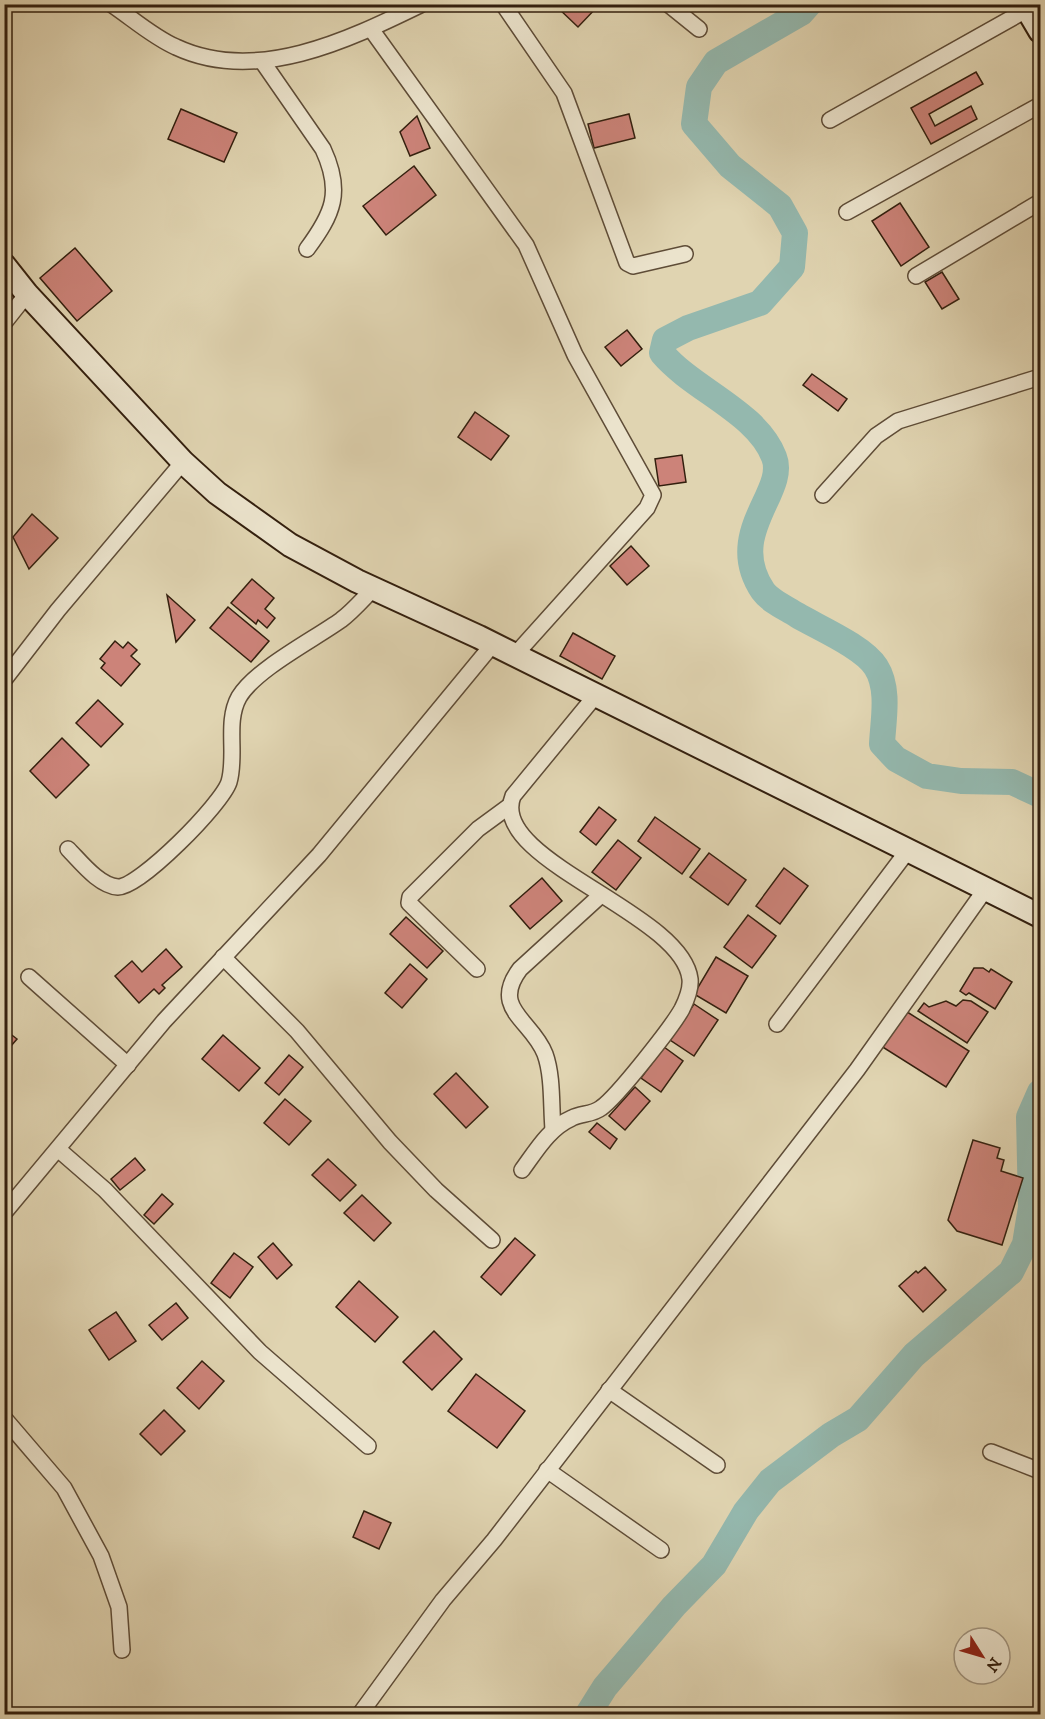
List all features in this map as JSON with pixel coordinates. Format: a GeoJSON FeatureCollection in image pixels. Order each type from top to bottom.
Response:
{"type":"FeatureCollection","features":[{"type":"Feature","properties":{"kind":"main road"},"geometry":{"type":"LineString","coordinates":[[1027,6],[1041,31]]}},
{"type":"Feature","properties":{"kind":"main road"},"geometry":{"type":"LineString","coordinates":[[4,265],[27,294],[183,462],[254,522],[290,545],[987,887],[1041,916]]}},
{"type":"Feature","properties":{"kind":"street"},"geometry":{"type":"LineString","coordinates":[[111,4],[176,47],[215,59],[262,61],[309,51],[371,29],[423,4]]}},
{"type":"Feature","properties":{"kind":"street"},"geometry":{"type":"LineString","coordinates":[[503,4],[564,93],[627,263],[633,266],[685,254]]}},
{"type":"Feature","properties":{"kind":"street"},"geometry":{"type":"LineString","coordinates":[[668,4],[699,29]]}},
{"type":"Feature","properties":{"kind":"street"},"geometry":{"type":"LineString","coordinates":[[830,120],[1027,6]]}},
{"type":"Feature","properties":{"kind":"street"},"geometry":{"type":"LineString","coordinates":[[371,29],[526,245],[575,355],[653,495],[647,508],[516,655]]}},
{"type":"Feature","properties":{"kind":"street"},"geometry":{"type":"LineString","coordinates":[[262,61],[323,149],[329,162],[334,204],[326,224],[307,249]]}},
{"type":"Feature","properties":{"kind":"street"},"geometry":{"type":"LineString","coordinates":[[847,212],[1041,105]]}},
{"type":"Feature","properties":{"kind":"street"},"geometry":{"type":"LineString","coordinates":[[916,276],[1041,202]]}},
{"type":"Feature","properties":{"kind":"street"},"geometry":{"type":"LineString","coordinates":[[4,323],[27,294]]}},
{"type":"Feature","properties":{"kind":"street"},"geometry":{"type":"LineString","coordinates":[[824,495],[876,436],[898,421],[1041,377]]}},
{"type":"Feature","properties":{"kind":"street"},"geometry":{"type":"LineString","coordinates":[[4,680],[58,610],[183,462]]}},
{"type":"Feature","properties":{"kind":"street"},"geometry":{"type":"LineString","coordinates":[[68,849],[103,882],[118,887],[132,882],[141,875],[191,832],[217,803],[228,786],[232,771],[233,712],[246,689],[286,657],[343,618],[374,588]]}},
{"type":"Feature","properties":{"kind":"street"},"geometry":{"type":"LineString","coordinates":[[4,1214],[128,1065],[223,957],[319,855],[493,644]]}},
{"type":"Feature","properties":{"kind":"street"},"geometry":{"type":"LineString","coordinates":[[477,969],[419,915],[409,903],[410,897],[478,829],[508,807],[513,796],[596,695]]}},
{"type":"Feature","properties":{"kind":"street"},"geometry":{"type":"LineString","coordinates":[[508,807],[514,824],[531,845],[601,895],[634,915],[669,943],[686,965],[690,980],[687,997],[681,1010],[601,1108],[573,1117],[553,1129],[522,1170]]}},
{"type":"Feature","properties":{"kind":"street"},"geometry":{"type":"LineString","coordinates":[[777,1024],[909,849]]}},
{"type":"Feature","properties":{"kind":"street"},"geometry":{"type":"LineString","coordinates":[[360,1714],[443,1600],[547,1470],[857,1070],[987,887]]}},
{"type":"Feature","properties":{"kind":"street"},"geometry":{"type":"LineString","coordinates":[[553,1129],[544,1052],[511,1005],[508,995],[510,982],[520,969],[601,895]]}},
{"type":"Feature","properties":{"kind":"street"},"geometry":{"type":"LineString","coordinates":[[223,957],[297,1031],[390,1142],[436,1190],[492,1240]]}},
{"type":"Feature","properties":{"kind":"street"},"geometry":{"type":"LineString","coordinates":[[29,977],[128,1065]]}},
{"type":"Feature","properties":{"kind":"street"},"geometry":{"type":"LineString","coordinates":[[59,1150],[105,1190],[260,1352],[368,1446]]}},
{"type":"Feature","properties":{"kind":"street"},"geometry":{"type":"LineString","coordinates":[[609,1390],[717,1465]]}},
{"type":"Feature","properties":{"kind":"street"},"geometry":{"type":"LineString","coordinates":[[4,1418],[64,1488],[101,1556],[119,1608],[122,1650]]}},
{"type":"Feature","properties":{"kind":"street"},"geometry":{"type":"LineString","coordinates":[[991,1452],[1041,1471]]}},
{"type":"Feature","properties":{"kind":"street"},"geometry":{"type":"LineString","coordinates":[[547,1470],[661,1550]]}},
{"type":"Feature","properties":{"kind":"building"},"geometry":{"type":"Polygon","coordinates":[[[558,4],[599,5],[578,27],[556,6],[558,4]]]}},
{"type":"Feature","properties":{"kind":"building"},"geometry":{"type":"Polygon","coordinates":[[[976,72],[983,84],[929,114],[935,126],[971,106],[977,119],[931,144],[911,108],[976,72]]]}},
{"type":"Feature","properties":{"kind":"building"},"geometry":{"type":"Polygon","coordinates":[[[181,109],[237,133],[224,162],[168,139],[181,109]]]}},
{"type":"Feature","properties":{"kind":"building"},"geometry":{"type":"Polygon","coordinates":[[[629,114],[635,138],[594,148],[588,124],[629,114]]]}},
{"type":"Feature","properties":{"kind":"building"},"geometry":{"type":"Polygon","coordinates":[[[417,116],[430,148],[410,156],[400,132],[417,116]]]}},
{"type":"Feature","properties":{"kind":"building"},"geometry":{"type":"Polygon","coordinates":[[[414,166],[436,195],[386,235],[363,206],[414,166]]]}},
{"type":"Feature","properties":{"kind":"building"},"geometry":{"type":"Polygon","coordinates":[[[900,203],[929,247],[901,266],[872,221],[900,203]]]}},
{"type":"Feature","properties":{"kind":"building"},"geometry":{"type":"Polygon","coordinates":[[[75,248],[112,291],[77,321],[40,278],[75,248]]]}},
{"type":"Feature","properties":{"kind":"building"},"geometry":{"type":"Polygon","coordinates":[[[942,272],[959,299],[942,309],[925,282],[942,272]]]}},
{"type":"Feature","properties":{"kind":"building"},"geometry":{"type":"Polygon","coordinates":[[[627,330],[642,349],[621,366],[605,347],[627,330]]]}},
{"type":"Feature","properties":{"kind":"building"},"geometry":{"type":"Polygon","coordinates":[[[812,374],[847,399],[838,411],[803,385],[812,374]]]}},
{"type":"Feature","properties":{"kind":"building"},"geometry":{"type":"Polygon","coordinates":[[[475,412],[509,436],[491,460],[458,437],[475,412]]]}},
{"type":"Feature","properties":{"kind":"building"},"geometry":{"type":"Polygon","coordinates":[[[682,455],[686,482],[659,486],[655,459],[682,455]]]}},
{"type":"Feature","properties":{"kind":"building"},"geometry":{"type":"Polygon","coordinates":[[[32,514],[58,538],[29,569],[13,537],[32,514]]]}},
{"type":"Feature","properties":{"kind":"building"},"geometry":{"type":"Polygon","coordinates":[[[631,546],[649,566],[627,585],[610,566],[631,546]]]}},
{"type":"Feature","properties":{"kind":"building"},"geometry":{"type":"Polygon","coordinates":[[[252,579],[274,598],[265,609],[275,618],[267,628],[258,620],[256,624],[231,603],[252,579]]]}},
{"type":"Feature","properties":{"kind":"building"},"geometry":{"type":"Polygon","coordinates":[[[167,595],[195,620],[176,642],[167,595]]]}},
{"type":"Feature","properties":{"kind":"building"},"geometry":{"type":"Polygon","coordinates":[[[228,607],[269,641],[251,662],[210,628],[228,607]]]}},
{"type":"Feature","properties":{"kind":"building"},"geometry":{"type":"Polygon","coordinates":[[[573,633],[615,656],[602,679],[560,656],[573,633]]]}},
{"type":"Feature","properties":{"kind":"building"},"geometry":{"type":"Polygon","coordinates":[[[115,641],[123,648],[128,642],[137,650],[131,656],[140,664],[121,686],[101,668],[105,663],[100,659],[115,641]]]}},
{"type":"Feature","properties":{"kind":"building"},"geometry":{"type":"Polygon","coordinates":[[[98,700],[123,724],[101,747],[76,723],[98,700]]]}},
{"type":"Feature","properties":{"kind":"building"},"geometry":{"type":"Polygon","coordinates":[[[62,738],[89,765],[56,798],[30,771],[62,738]]]}},
{"type":"Feature","properties":{"kind":"building"},"geometry":{"type":"Polygon","coordinates":[[[599,807],[616,820],[596,845],[580,832],[599,807]]]}},
{"type":"Feature","properties":{"kind":"building"},"geometry":{"type":"Polygon","coordinates":[[[655,817],[700,849],[682,874],[638,841],[655,817]]]}},
{"type":"Feature","properties":{"kind":"building"},"geometry":{"type":"Polygon","coordinates":[[[618,840],[641,858],[616,890],[592,872],[618,840]]]}},
{"type":"Feature","properties":{"kind":"building"},"geometry":{"type":"Polygon","coordinates":[[[709,853],[746,880],[728,905],[690,877],[709,853]]]}},
{"type":"Feature","properties":{"kind":"building"},"geometry":{"type":"Polygon","coordinates":[[[784,868],[808,886],[780,924],[756,906],[784,868]]]}},
{"type":"Feature","properties":{"kind":"building"},"geometry":{"type":"Polygon","coordinates":[[[542,878],[562,901],[530,929],[510,906],[542,878]]]}},
{"type":"Feature","properties":{"kind":"building"},"geometry":{"type":"Polygon","coordinates":[[[748,915],[776,936],[752,968],[724,947],[748,915]]]}},
{"type":"Feature","properties":{"kind":"building"},"geometry":{"type":"Polygon","coordinates":[[[406,917],[443,951],[427,968],[390,934],[406,917]]]}},
{"type":"Feature","properties":{"kind":"building"},"geometry":{"type":"Polygon","coordinates":[[[166,949],[182,967],[162,985],[165,988],[159,994],[154,989],[139,1003],[115,976],[132,961],[142,972],[166,949]]]}},
{"type":"Feature","properties":{"kind":"building"},"geometry":{"type":"Polygon","coordinates":[[[716,957],[748,976],[726,1013],[694,994],[716,957]]]}},
{"type":"Feature","properties":{"kind":"building"},"geometry":{"type":"Polygon","coordinates":[[[410,964],[427,979],[402,1008],[385,993],[410,964]]]}},
{"type":"Feature","properties":{"kind":"building"},"geometry":{"type":"Polygon","coordinates":[[[974,968],[983,968],[989,972],[991,969],[1012,982],[995,1009],[969,993],[966,995],[960,991],[974,968]]]}},
{"type":"Feature","properties":{"kind":"building"},"geometry":{"type":"Polygon","coordinates":[[[963,1000],[971,1001],[988,1012],[967,1043],[918,1011],[924,1003],[929,1007],[946,1001],[956,1006],[963,1000]]]}},
{"type":"Feature","properties":{"kind":"building"},"geometry":{"type":"Polygon","coordinates":[[[694,1004],[718,1020],[694,1056],[670,1040],[694,1004]]]}},
{"type":"Feature","properties":{"kind":"building"},"geometry":{"type":"Polygon","coordinates":[[[904,1010],[969,1051],[946,1087],[881,1046],[904,1010]]]}},
{"type":"Feature","properties":{"kind":"building"},"geometry":{"type":"Polygon","coordinates":[[[4,1029],[17,1039],[4,1054],[4,1029]]]}},
{"type":"Feature","properties":{"kind":"building"},"geometry":{"type":"Polygon","coordinates":[[[223,1035],[260,1068],[239,1091],[202,1059],[223,1035]]]}},
{"type":"Feature","properties":{"kind":"building"},"geometry":{"type":"Polygon","coordinates":[[[664,1047],[683,1061],[661,1092],[641,1078],[664,1047]]]}},
{"type":"Feature","properties":{"kind":"building"},"geometry":{"type":"Polygon","coordinates":[[[289,1055],[303,1067],[279,1095],[265,1083],[289,1055]]]}},
{"type":"Feature","properties":{"kind":"building"},"geometry":{"type":"Polygon","coordinates":[[[456,1073],[488,1107],[466,1128],[434,1094],[456,1073]]]}},
{"type":"Feature","properties":{"kind":"building"},"geometry":{"type":"Polygon","coordinates":[[[635,1087],[650,1101],[625,1130],[609,1116],[635,1087]]]}},
{"type":"Feature","properties":{"kind":"building"},"geometry":{"type":"Polygon","coordinates":[[[285,1099],[311,1121],[289,1145],[264,1123],[285,1099]]]}},
{"type":"Feature","properties":{"kind":"building"},"geometry":{"type":"Polygon","coordinates":[[[597,1123],[617,1139],[610,1149],[589,1132],[597,1123]]]}},
{"type":"Feature","properties":{"kind":"building"},"geometry":{"type":"Polygon","coordinates":[[[973,1140],[1000,1148],[997,1158],[1004,1160],[1001,1171],[1023,1178],[1002,1245],[957,1231],[948,1220],[973,1140]]]}},
{"type":"Feature","properties":{"kind":"building"},"geometry":{"type":"Polygon","coordinates":[[[135,1158],[145,1170],[120,1190],[111,1179],[135,1158]]]}},
{"type":"Feature","properties":{"kind":"building"},"geometry":{"type":"Polygon","coordinates":[[[328,1159],[356,1185],[340,1201],[312,1175],[328,1159]]]}},
{"type":"Feature","properties":{"kind":"building"},"geometry":{"type":"Polygon","coordinates":[[[162,1194],[173,1204],[154,1224],[144,1215],[162,1194]]]}},
{"type":"Feature","properties":{"kind":"building"},"geometry":{"type":"Polygon","coordinates":[[[362,1195],[391,1223],[374,1241],[344,1213],[362,1195]]]}},
{"type":"Feature","properties":{"kind":"building"},"geometry":{"type":"Polygon","coordinates":[[[515,1238],[535,1255],[501,1295],[481,1277],[515,1238]]]}},
{"type":"Feature","properties":{"kind":"building"},"geometry":{"type":"Polygon","coordinates":[[[273,1243],[292,1265],[277,1279],[258,1257],[273,1243]]]}},
{"type":"Feature","properties":{"kind":"building"},"geometry":{"type":"Polygon","coordinates":[[[234,1253],[253,1267],[230,1298],[211,1283],[234,1253]]]}},
{"type":"Feature","properties":{"kind":"building"},"geometry":{"type":"Polygon","coordinates":[[[925,1267],[946,1290],[923,1312],[899,1286],[916,1271],[918,1273],[925,1267]]]}},
{"type":"Feature","properties":{"kind":"building"},"geometry":{"type":"Polygon","coordinates":[[[359,1281],[398,1317],[375,1342],[336,1307],[359,1281]]]}},
{"type":"Feature","properties":{"kind":"building"},"geometry":{"type":"Polygon","coordinates":[[[176,1303],[188,1318],[162,1340],[149,1325],[176,1303]]]}},
{"type":"Feature","properties":{"kind":"building"},"geometry":{"type":"Polygon","coordinates":[[[116,1312],[136,1341],[109,1360],[89,1330],[116,1312]]]}},
{"type":"Feature","properties":{"kind":"building"},"geometry":{"type":"Polygon","coordinates":[[[434,1331],[462,1359],[432,1390],[403,1362],[434,1331]]]}},
{"type":"Feature","properties":{"kind":"building"},"geometry":{"type":"Polygon","coordinates":[[[202,1361],[224,1381],[199,1409],[177,1388],[202,1361]]]}},
{"type":"Feature","properties":{"kind":"building"},"geometry":{"type":"Polygon","coordinates":[[[476,1374],[525,1411],[497,1448],[448,1411],[476,1374]]]}},
{"type":"Feature","properties":{"kind":"building"},"geometry":{"type":"Polygon","coordinates":[[[164,1410],[185,1431],[161,1455],[140,1434],[164,1410]]]}},
{"type":"Feature","properties":{"kind":"building"},"geometry":{"type":"Polygon","coordinates":[[[364,1511],[391,1523],[379,1549],[353,1537],[364,1511]]]}},
{"type":"Feature","properties":{"kind":"waterway"},"geometry":{"type":"LineString","coordinates":[[809,4],[801,13],[716,62],[699,87],[694,124],[730,166],[780,206],[795,233],[792,267],[760,303],[688,328],[665,340],[662,353],[690,379],[739,414],[766,441],[774,457],[776,470],[773,485],[753,532],[750,551],[753,570],[763,591],[770,598],[851,645],[876,667],[884,695],[882,744],[896,759],[927,776],[961,781],[1012,782],[1040,795]]}},
{"type":"Feature","properties":{"kind":"waterway"},"geometry":{"type":"LineString","coordinates":[[588,1714],[605,1687],[674,1606],[714,1565],[746,1511],[770,1481],[831,1435],[858,1419],[914,1355],[1011,1272],[1025,1244],[1031,1207],[1029,1117],[1040,1092]]}}]}
